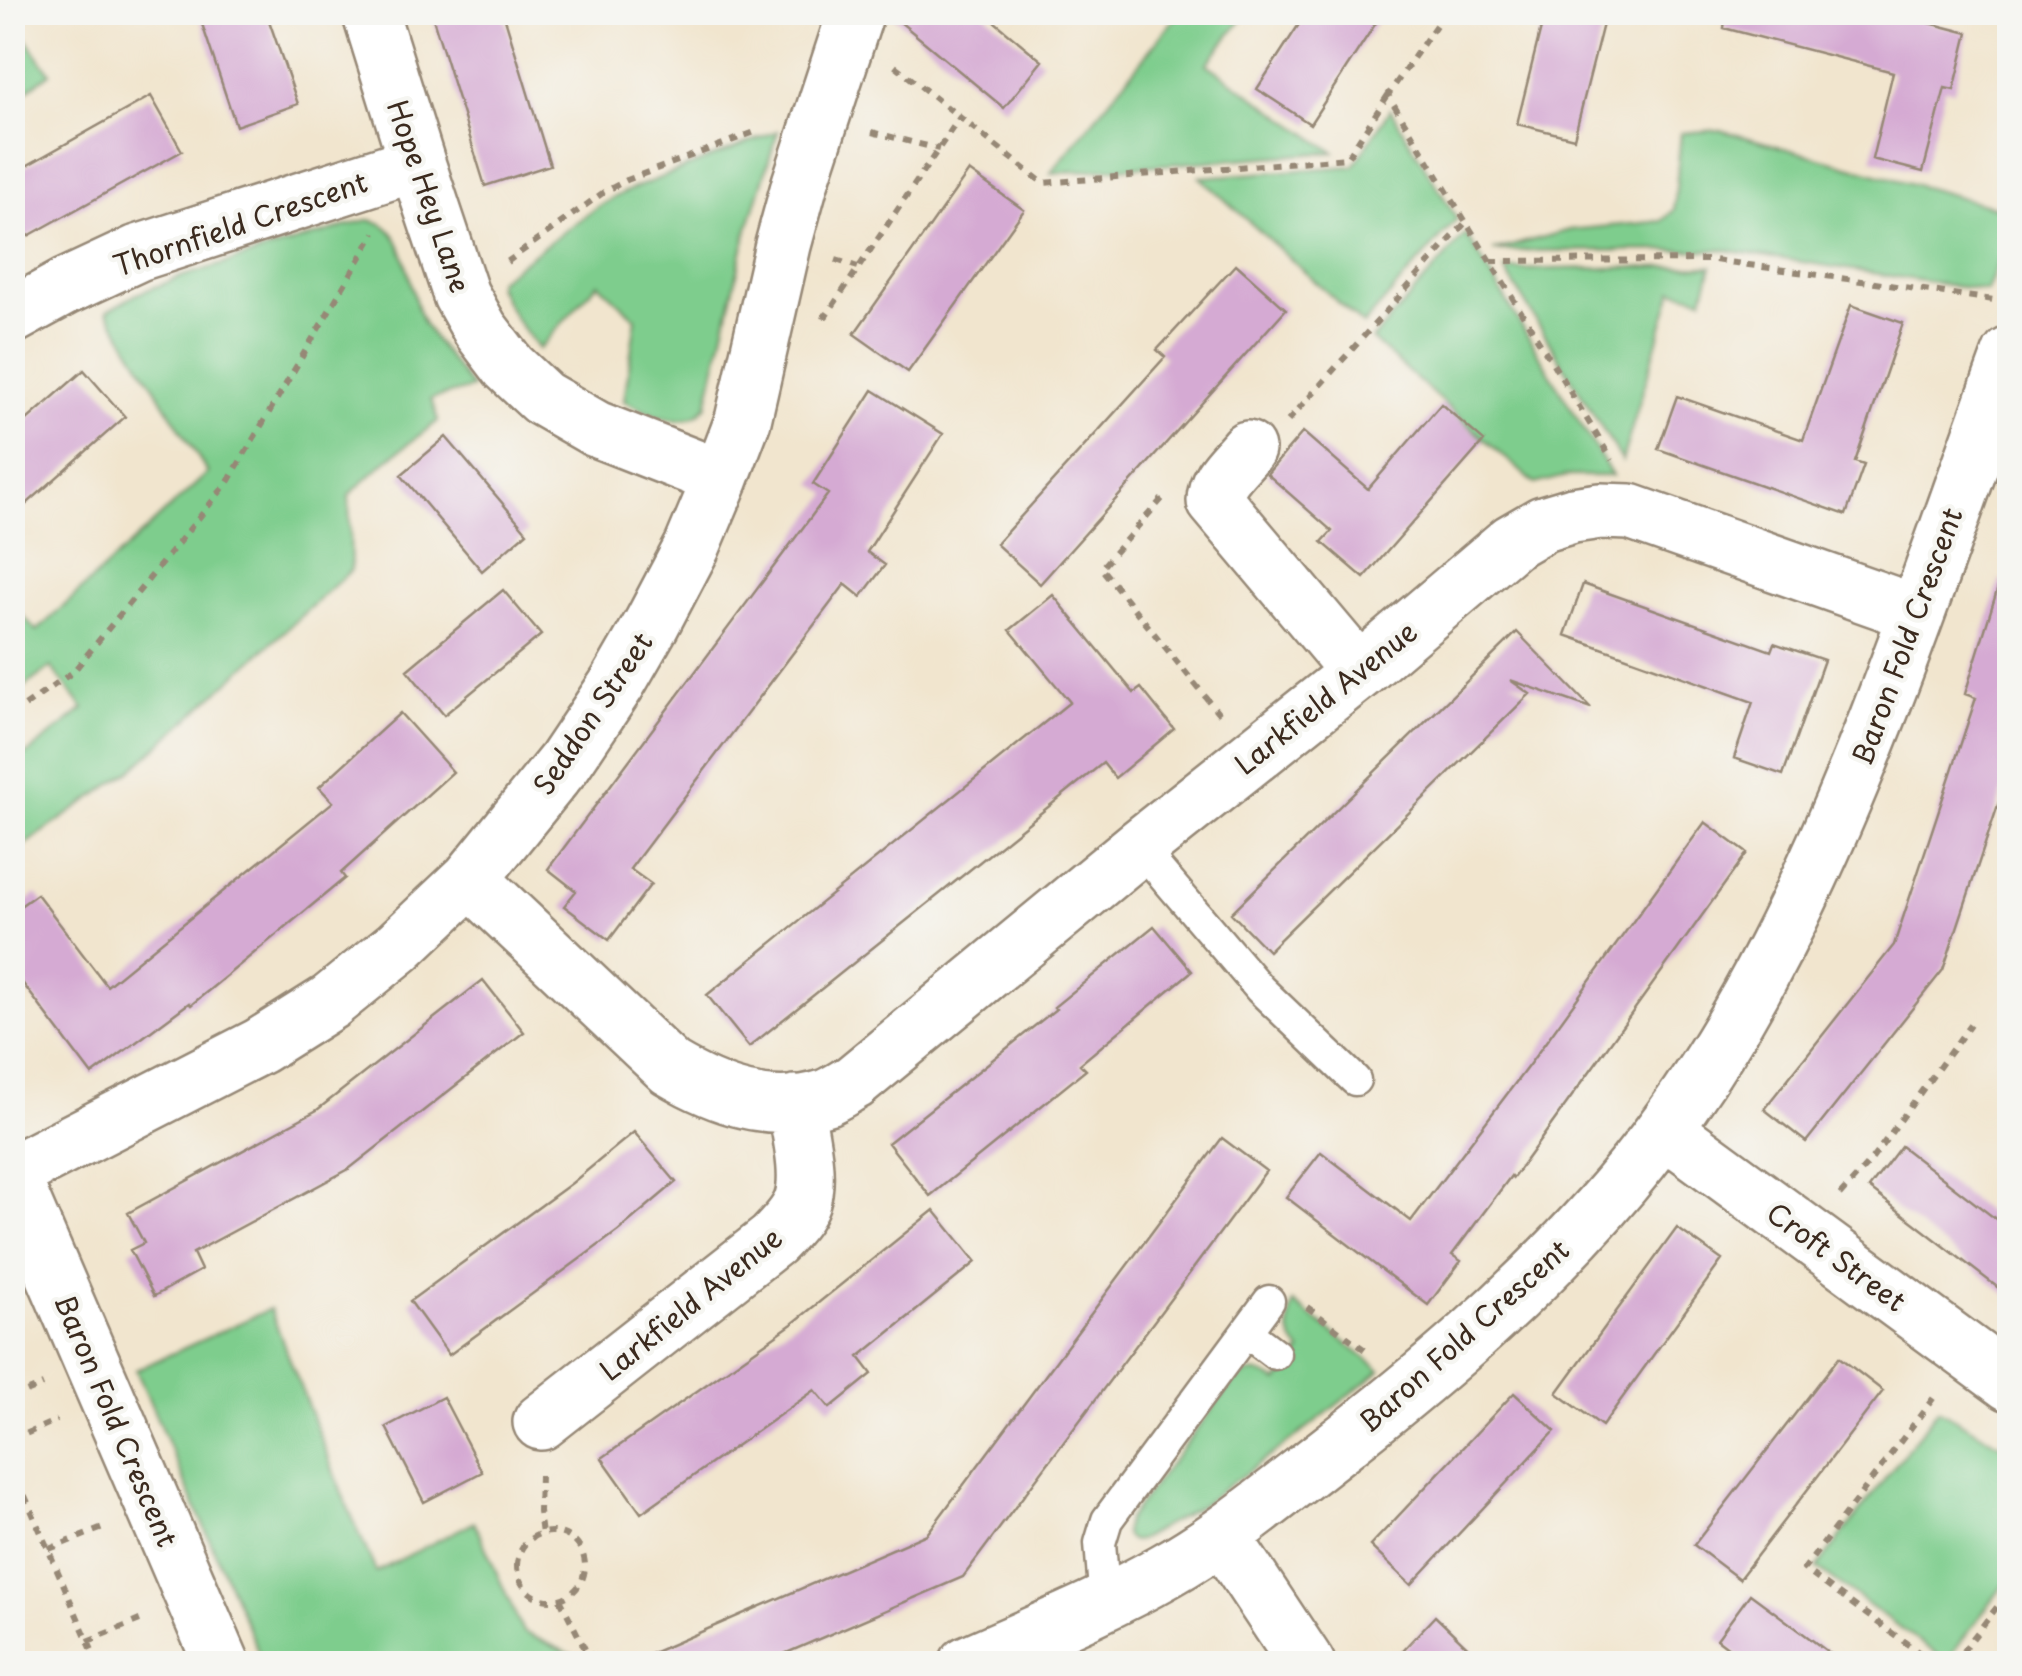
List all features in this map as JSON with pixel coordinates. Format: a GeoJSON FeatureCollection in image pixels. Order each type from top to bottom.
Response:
{"type":"FeatureCollection","features":[{"type":"Feature","properties":{"kind":"street","name":"Hope Hey Lane"},"geometry":{"type":"LineString","coordinates":[[370,12],[461,295],[480,329],[510,368],[542,398],[596,429],[722,478]]}},
{"type":"Feature","properties":{"kind":"street","name":"Seddon Street"},"geometry":{"type":"LineString","coordinates":[[12,1175],[260,1046],[330,1002],[398,947],[470,880],[564,763],[617,684],[692,548],[722,478],[743,420],[800,183],[853,21]]}},
{"type":"Feature","properties":{"kind":"street","name":"Thornfield Crescent"},"geometry":{"type":"LineString","coordinates":[[12,316],[138,252],[417,163]]}},
{"type":"Feature","properties":{"kind":"street","name":"Baron Fold Crescent"},"geometry":{"type":"LineString","coordinates":[[968,1664],[1105,1602],[1222,1536],[1415,1386],[1526,1286],[1602,1206],[1664,1129],[1722,1042],[1774,951],[1824,849],[1867,744],[2010,355]]}},
{"type":"Feature","properties":{"kind":"street"},"geometry":{"type":"LineString","coordinates":[[1231,470],[1216,501],[1358,672]]}},
{"type":"Feature","properties":{"kind":"street","name":"Larkfield Avenue"},"geometry":{"type":"LineString","coordinates":[[470,880],[670,1068],[702,1087],[738,1100],[795,1103],[827,1096],[854,1082],[1512,542],[1543,524],[1600,510],[1630,512],[1916,612]]}},
{"type":"Feature","properties":{"kind":"street","name":"Larkfield Avenue"},"geometry":{"type":"LineString","coordinates":[[541,1422],[789,1224],[802,1202],[806,1180],[795,1103]]}},
{"type":"Feature","properties":{"kind":"street","name":"Croft Street"},"geometry":{"type":"LineString","coordinates":[[1664,1129],[1989,1368]]}},
{"type":"Feature","properties":{"kind":"street","name":"Baron Fold Crescent"},"geometry":{"type":"LineString","coordinates":[[12,1175],[222,1664]]}},
{"type":"Feature","properties":{"kind":"street"},"geometry":{"type":"LineString","coordinates":[[1222,1536],[1307,1664]]}},
{"type":"Feature","properties":{"kind":"lane"},"geometry":{"type":"LineString","coordinates":[[1139,847],[1260,988],[1355,1080]]}},
{"type":"Feature","properties":{"kind":"lane"},"geometry":{"type":"LineString","coordinates":[[1105,1602],[1100,1542],[1107,1520],[1269,1301]]}},
{"type":"Feature","properties":{"kind":"lane"},"geometry":{"type":"LineString","coordinates":[[1246,1332],[1275,1354]]}},
{"type":"Feature","properties":{"kind":"path"},"geometry":{"type":"LineString","coordinates":[[853,21],[960,117],[1043,183],[1347,158],[1445,12]]}},
{"type":"Feature","properties":{"kind":"path"},"geometry":{"type":"LineString","coordinates":[[1388,95],[1622,475],[1630,512]]}},
{"type":"Feature","properties":{"kind":"path"},"geometry":{"type":"LineString","coordinates":[[461,295],[626,180],[822,112],[939,148]]}},
{"type":"Feature","properties":{"kind":"path"},"geometry":{"type":"LineString","coordinates":[[773,288],[826,316],[960,117]]}},
{"type":"Feature","properties":{"kind":"path"},"geometry":{"type":"LineString","coordinates":[[12,715],[73,672],[228,482],[417,163]]}},
{"type":"Feature","properties":{"kind":"path"},"geometry":{"type":"LineString","coordinates":[[1253,756],[1101,568],[1174,486],[1231,470],[1267,444],[1466,222]]}},
{"type":"Feature","properties":{"kind":"path"},"geometry":{"type":"LineString","coordinates":[[1490,261],[1714,260],[2010,302]]}},
{"type":"Feature","properties":{"kind":"path"},"geometry":{"type":"LineString","coordinates":[[1806,1234],[1869,1163],[1970,1026]]}},
{"type":"Feature","properties":{"kind":"path"},"geometry":{"type":"LineString","coordinates":[[1269,1301],[1294,1297],[1415,1386]]}},
{"type":"Feature","properties":{"kind":"path"},"geometry":{"type":"LineString","coordinates":[[1934,1664],[1804,1568],[1989,1368]]}},
{"type":"Feature","properties":{"kind":"path"},"geometry":{"type":"LineString","coordinates":[[12,1466],[98,1664]]}},
{"type":"Feature","properties":{"kind":"path"},"geometry":{"type":"LineString","coordinates":[[548,1532],[578,1545],[584,1566],[578,1587],[560,1600],[528,1592],[517,1572],[521,1550],[537,1535],[548,1532]]}},
{"type":"Feature","properties":{"kind":"path"},"geometry":{"type":"LineString","coordinates":[[1953,1664],[2010,1590]]}},
{"type":"Feature","properties":{"kind":"path"},"geometry":{"type":"LineString","coordinates":[[560,1600],[587,1653],[618,1664]]}},
{"type":"Feature","properties":{"kind":"green space"},"geometry":{"type":"Polygon","coordinates":[[[1180,12],[1247,13],[1207,64],[1334,152],[1051,173],[1180,12]]]}},
{"type":"Feature","properties":{"kind":"green space"},"geometry":{"type":"Polygon","coordinates":[[[12,19],[50,73],[13,101],[12,101],[12,19]]]}},
{"type":"Feature","properties":{"kind":"green space"},"geometry":{"type":"Polygon","coordinates":[[[1390,109],[1457,219],[1363,325],[1200,177],[1354,166],[1390,109]]]}},
{"type":"Feature","properties":{"kind":"green space"},"geometry":{"type":"Polygon","coordinates":[[[1720,130],[2009,211],[2009,235],[1987,291],[1725,250],[1493,251],[1570,230],[1662,221],[1674,210],[1681,133],[1720,130]]]}},
{"type":"Feature","properties":{"kind":"green space"},"geometry":{"type":"Polygon","coordinates":[[[778,131],[746,235],[707,405],[700,413],[686,419],[668,419],[624,401],[636,318],[598,283],[539,349],[516,320],[497,286],[498,280],[597,207],[625,192],[778,131]]]}},
{"type":"Feature","properties":{"kind":"green space"},"geometry":{"type":"Polygon","coordinates":[[[367,220],[382,224],[392,233],[406,262],[424,324],[472,388],[431,399],[438,421],[349,495],[351,570],[133,769],[13,853],[13,739],[26,755],[84,709],[51,667],[13,695],[13,606],[37,631],[208,473],[107,311],[181,277],[367,220]]]}},
{"type":"Feature","properties":{"kind":"green space"},"geometry":{"type":"Polygon","coordinates":[[[1466,234],[1612,476],[1567,476],[1535,484],[1372,340],[1466,234]]]}},
{"type":"Feature","properties":{"kind":"green space"},"geometry":{"type":"Polygon","coordinates":[[[1712,266],[1703,298],[1673,290],[1622,461],[1505,270],[1712,266]]]}},
{"type":"Feature","properties":{"kind":"green space"},"geometry":{"type":"Polygon","coordinates":[[[1293,1303],[1381,1370],[1200,1506],[1139,1540],[1128,1539],[1124,1533],[1127,1520],[1231,1385],[1254,1373],[1278,1382],[1301,1351],[1290,1329],[1293,1303]]]}},
{"type":"Feature","properties":{"kind":"green space"},"geometry":{"type":"Polygon","coordinates":[[[270,1309],[376,1572],[474,1522],[523,1632],[589,1663],[263,1663],[136,1370],[270,1309]]]}},
{"type":"Feature","properties":{"kind":"green space"},"geometry":{"type":"Polygon","coordinates":[[[1938,1409],[2010,1450],[2009,1578],[1946,1661],[1817,1568],[1938,1409]]]}},
{"type":"Feature","properties":{"kind":"building"},"geometry":{"type":"Polygon","coordinates":[[[198,12],[266,12],[298,104],[236,126],[198,12]]]}},
{"type":"Feature","properties":{"kind":"building"},"geometry":{"type":"Polygon","coordinates":[[[431,12],[503,12],[550,165],[485,186],[431,12]]]}},
{"type":"Feature","properties":{"kind":"building"},"geometry":{"type":"Polygon","coordinates":[[[888,12],[983,12],[1042,61],[1004,108],[888,12]]]}},
{"type":"Feature","properties":{"kind":"building"},"geometry":{"type":"Polygon","coordinates":[[[1307,12],[1383,12],[1310,124],[1257,89],[1307,12]]]}},
{"type":"Feature","properties":{"kind":"building"},"geometry":{"type":"Polygon","coordinates":[[[1545,12],[1606,12],[1574,138],[1517,124],[1545,12]]]}},
{"type":"Feature","properties":{"kind":"building"},"geometry":{"type":"Polygon","coordinates":[[[1726,12],[1887,12],[1968,33],[1954,90],[1945,88],[1923,172],[1872,159],[1893,72],[1724,28],[1726,12]]]}},
{"type":"Feature","properties":{"kind":"building"},"geometry":{"type":"Polygon","coordinates":[[[151,96],[182,151],[12,245],[12,174],[151,96]]]}},
{"type":"Feature","properties":{"kind":"building"},"geometry":{"type":"Polygon","coordinates":[[[969,171],[1024,210],[908,372],[854,334],[969,171]]]}},
{"type":"Feature","properties":{"kind":"building"},"geometry":{"type":"Polygon","coordinates":[[[1236,264],[1286,309],[1040,584],[996,544],[1165,357],[1157,350],[1236,264]]]}},
{"type":"Feature","properties":{"kind":"building"},"geometry":{"type":"Polygon","coordinates":[[[1851,305],[1903,323],[1855,462],[1864,465],[1846,515],[1658,449],[1677,396],[1803,440],[1851,305]]]}},
{"type":"Feature","properties":{"kind":"building"},"geometry":{"type":"Polygon","coordinates":[[[84,370],[125,417],[12,517],[12,433],[84,370]]]}},
{"type":"Feature","properties":{"kind":"building"},"geometry":{"type":"Polygon","coordinates":[[[873,390],[943,434],[867,552],[885,565],[861,597],[845,584],[630,869],[651,884],[609,940],[564,906],[576,891],[548,869],[828,494],[813,484],[873,390]]]}},
{"type":"Feature","properties":{"kind":"building"},"geometry":{"type":"Polygon","coordinates":[[[1441,404],[1484,441],[1364,578],[1322,542],[1332,531],[1267,474],[1303,432],[1368,489],[1441,404]]]}},
{"type":"Feature","properties":{"kind":"building"},"geometry":{"type":"Polygon","coordinates":[[[446,437],[527,532],[482,571],[401,475],[446,437]]]}},
{"type":"Feature","properties":{"kind":"building"},"geometry":{"type":"Polygon","coordinates":[[[2000,581],[2010,583],[2010,769],[1943,970],[1806,1142],[1764,1109],[1894,945],[1976,698],[1965,694],[2000,581]]]}},
{"type":"Feature","properties":{"kind":"building"},"geometry":{"type":"Polygon","coordinates":[[[1583,584],[1771,651],[1774,643],[1824,660],[1783,775],[1734,758],[1753,702],[1565,635],[1583,584]]]}},
{"type":"Feature","properties":{"kind":"building"},"geometry":{"type":"Polygon","coordinates":[[[503,590],[541,635],[444,715],[407,670],[503,590]]]}},
{"type":"Feature","properties":{"kind":"building"},"geometry":{"type":"Polygon","coordinates":[[[1053,595],[1134,693],[1141,688],[1174,729],[1115,778],[1103,763],[749,1047],[707,995],[1070,702],[1010,630],[1053,595]]]}},
{"type":"Feature","properties":{"kind":"building"},"geometry":{"type":"Polygon","coordinates":[[[1517,632],[1591,708],[1510,680],[1530,694],[1268,951],[1231,913],[1517,632]]]}},
{"type":"Feature","properties":{"kind":"building"},"geometry":{"type":"Polygon","coordinates":[[[400,713],[453,772],[341,873],[345,878],[191,1005],[92,1075],[12,969],[12,912],[37,894],[107,986],[333,802],[319,787],[400,713]]]}},
{"type":"Feature","properties":{"kind":"building"},"geometry":{"type":"Polygon","coordinates":[[[1705,822],[1747,853],[1513,1178],[1452,1255],[1461,1261],[1428,1305],[1286,1197],[1321,1152],[1411,1221],[1705,822]]]}},
{"type":"Feature","properties":{"kind":"building"},"geometry":{"type":"Polygon","coordinates":[[[1154,926],[1192,971],[1080,1064],[1086,1070],[930,1196],[888,1143],[1154,926]]]}},
{"type":"Feature","properties":{"kind":"building"},"geometry":{"type":"Polygon","coordinates":[[[483,980],[524,1032],[349,1169],[193,1253],[201,1270],[154,1296],[130,1250],[144,1243],[128,1213],[317,1110],[483,980]]]}},
{"type":"Feature","properties":{"kind":"building"},"geometry":{"type":"Polygon","coordinates":[[[634,1132],[676,1182],[618,1231],[449,1355],[410,1301],[572,1183],[634,1132]]]}},
{"type":"Feature","properties":{"kind":"building"},"geometry":{"type":"Polygon","coordinates":[[[1222,1138],[1266,1171],[963,1577],[761,1664],[627,1664],[927,1534],[1222,1138]]]}},
{"type":"Feature","properties":{"kind":"building"},"geometry":{"type":"Polygon","coordinates":[[[1901,1146],[2010,1230],[2010,1297],[1869,1188],[1901,1146]]]}},
{"type":"Feature","properties":{"kind":"building"},"geometry":{"type":"Polygon","coordinates":[[[934,1210],[976,1262],[859,1357],[872,1374],[830,1408],[815,1390],[641,1513],[602,1458],[792,1324],[934,1210]]]}},
{"type":"Feature","properties":{"kind":"building"},"geometry":{"type":"Polygon","coordinates":[[[1677,1228],[1722,1260],[1602,1426],[1557,1393],[1677,1228]]]}},
{"type":"Feature","properties":{"kind":"building"},"geometry":{"type":"Polygon","coordinates":[[[1839,1357],[1883,1391],[1739,1579],[1694,1545],[1839,1357]]]}},
{"type":"Feature","properties":{"kind":"building"},"geometry":{"type":"Polygon","coordinates":[[[1514,1393],[1555,1431],[1411,1585],[1370,1546],[1514,1393]]]}},
{"type":"Feature","properties":{"kind":"building"},"geometry":{"type":"Polygon","coordinates":[[[443,1397],[482,1472],[424,1502],[386,1427],[443,1397]]]}},
{"type":"Feature","properties":{"kind":"building"},"geometry":{"type":"Polygon","coordinates":[[[1750,1594],[1844,1664],[1750,1664],[1717,1639],[1750,1594]]]}},
{"type":"Feature","properties":{"kind":"building"},"geometry":{"type":"Polygon","coordinates":[[[1435,1616],[1485,1664],[1390,1664],[1435,1616]]]}}]}
